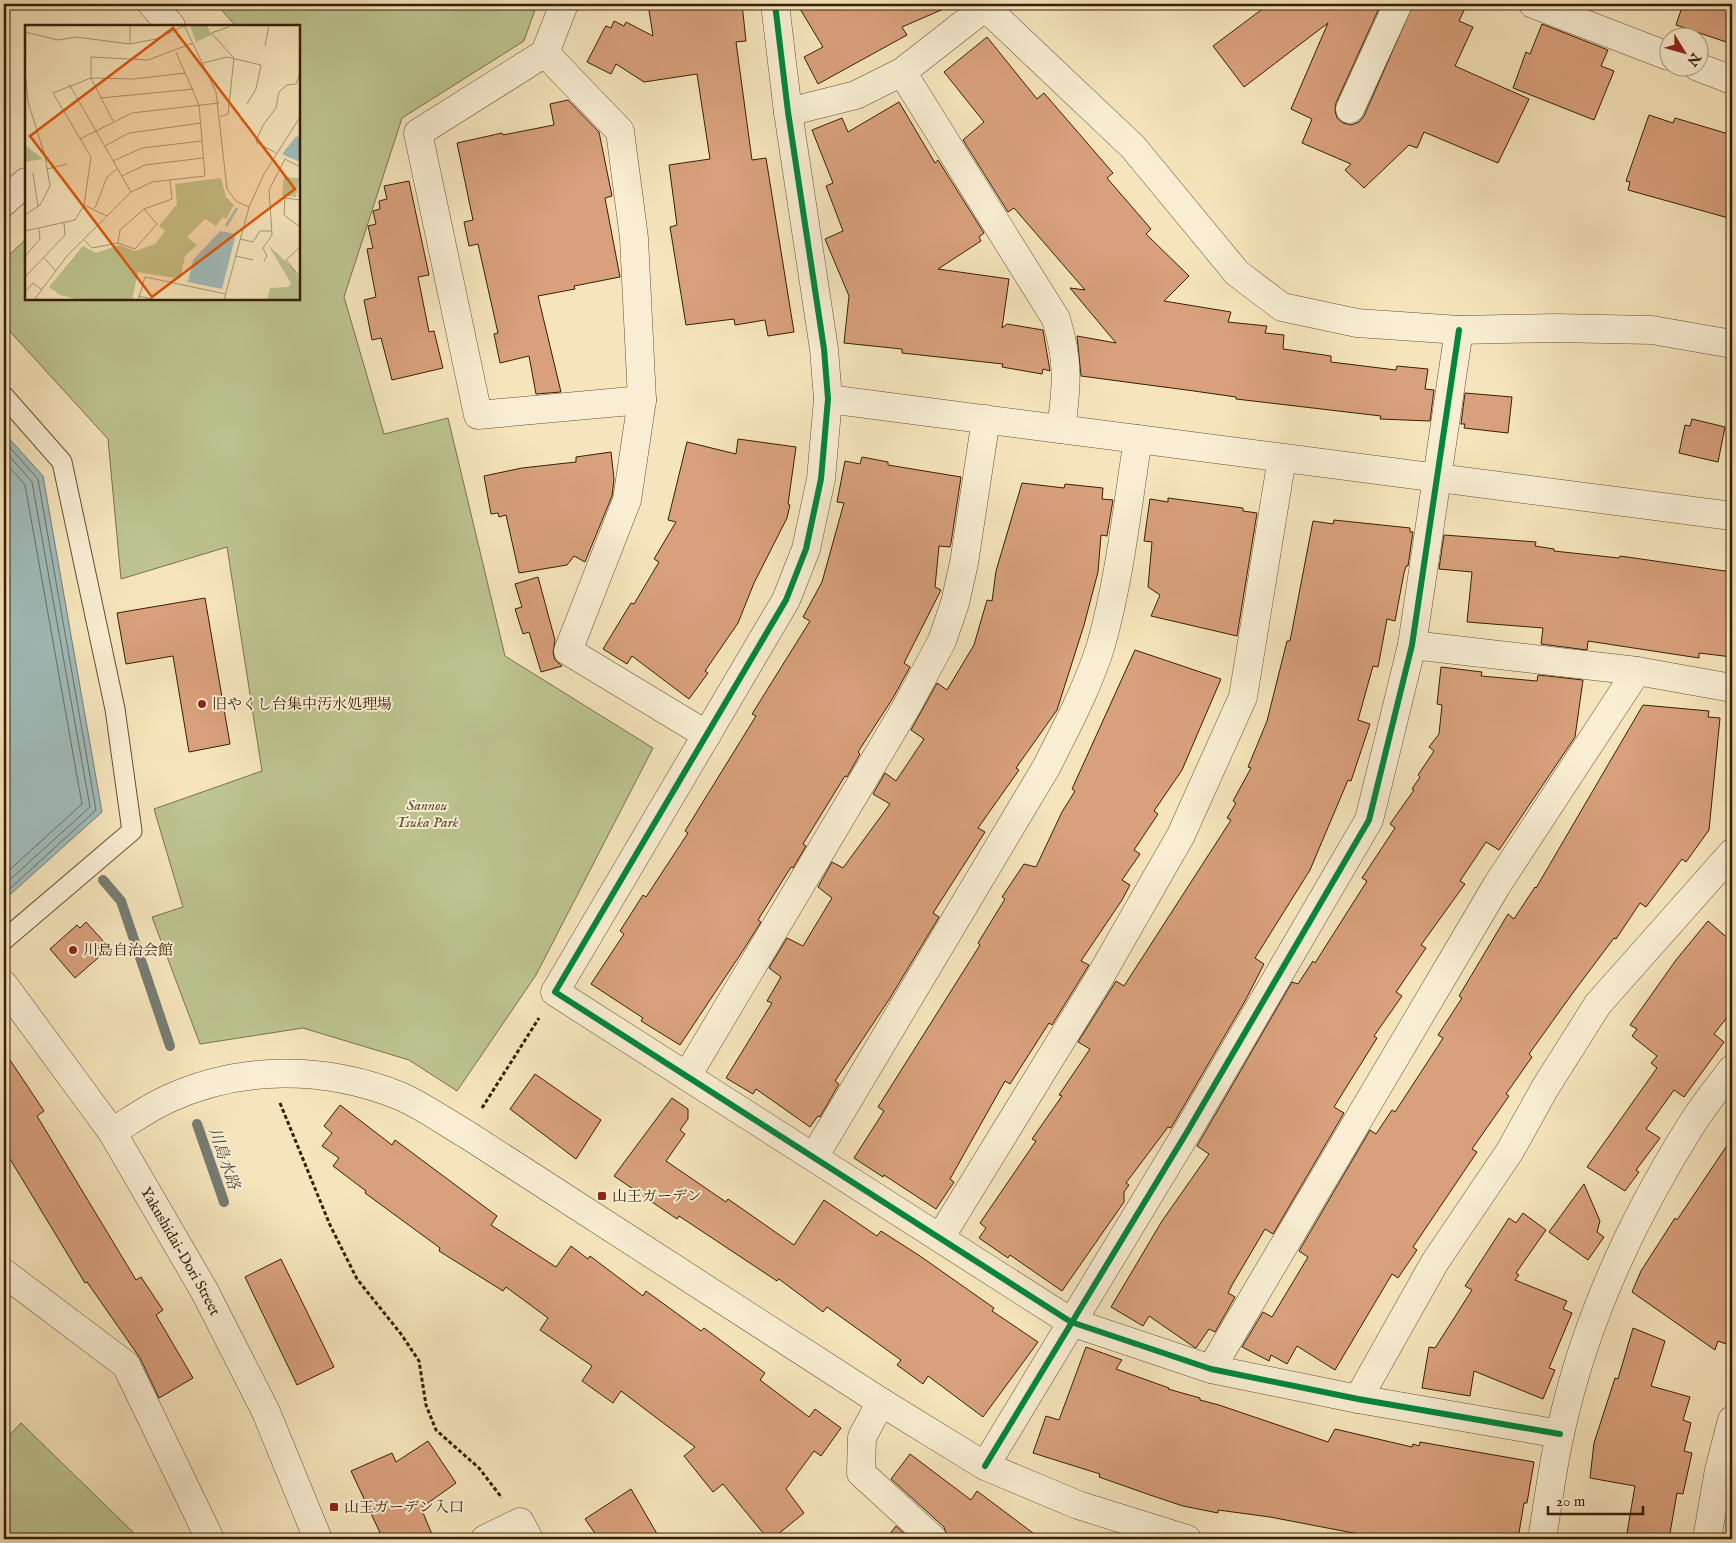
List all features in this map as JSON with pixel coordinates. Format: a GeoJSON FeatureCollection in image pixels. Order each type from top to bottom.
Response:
{"type":"FeatureCollection","features":[{"type":"Feature","properties":{"kind":"street"},"geometry":{"type":"LineString","coordinates":[[152,4],[170,25]]}},
{"type":"Feature","properties":{"kind":"street"},"geometry":{"type":"LineString","coordinates":[[564,4],[545,53],[418,133],[478,415],[642,400]]}},
{"type":"Feature","properties":{"kind":"street"},"geometry":{"type":"LineString","coordinates":[[775,4],[788,112],[824,349],[828,399],[821,479],[806,549],[786,600],[555,992],[1071,1322],[1211,1369],[1358,1399],[1560,1434]]}},
{"type":"Feature","properties":{"kind":"street"},"geometry":{"type":"LineString","coordinates":[[1350,109],[1398,4]]}},
{"type":"Feature","properties":{"kind":"street"},"geometry":{"type":"LineString","coordinates":[[1533,4],[1658,52]]}},
{"type":"Feature","properties":{"kind":"street"},"geometry":{"type":"LineString","coordinates":[[788,112],[856,94],[902,72],[983,6],[1132,147],[1237,273],[1282,307],[1357,323],[1459,330],[1554,328],[1652,330],[1732,344]]}},
{"type":"Feature","properties":{"kind":"street"},"geometry":{"type":"LineString","coordinates":[[545,53],[620,131],[634,238],[642,400],[627,500],[568,651],[707,735]]}},
{"type":"Feature","properties":{"kind":"street"},"geometry":{"type":"LineString","coordinates":[[902,72],[1056,319],[1064,345],[1068,381],[1061,429]]}},
{"type":"Feature","properties":{"kind":"street"},"geometry":{"type":"LineString","coordinates":[[1708,72],[1732,80]]}},
{"type":"Feature","properties":{"kind":"street"},"geometry":{"type":"LineString","coordinates":[[4,202],[25,183]]}},
{"type":"Feature","properties":{"kind":"street"},"geometry":{"type":"LineString","coordinates":[[985,1466],[1187,1132],[1369,820],[1412,645],[1459,330]]}},
{"type":"Feature","properties":{"kind":"street"},"geometry":{"type":"LineString","coordinates":[[828,399],[1732,516]]}},
{"type":"Feature","properties":{"kind":"street"},"geometry":{"type":"LineString","coordinates":[[686,1076],[907,706],[942,641],[955,603],[964,563],[986,419]]}},
{"type":"Feature","properties":{"kind":"street"},"geometry":{"type":"LineString","coordinates":[[814,1157],[1047,766],[1078,706],[1101,645],[1111,599],[1138,439]]}},
{"type":"Feature","properties":{"kind":"street"},"geometry":{"type":"LineString","coordinates":[[940,1238],[1097,982],[1182,835],[1243,697],[1282,458]]}},
{"type":"Feature","properties":{"kind":"street"},"geometry":{"type":"LineString","coordinates":[[1412,645],[1637,671],[1732,688]]}},
{"type":"Feature","properties":{"kind":"street"},"geometry":{"type":"LineString","coordinates":[[1211,1369],[1496,885],[1637,671]]}},
{"type":"Feature","properties":{"kind":"street"},"geometry":{"type":"LineString","coordinates":[[1358,1399],[1435,1262],[1510,1151],[1598,1004],[1732,852]]}},
{"type":"Feature","properties":{"kind":"street","name":"Yakushidai-Dori Street"},"geometry":{"type":"LineString","coordinates":[[4,985],[112,1132],[205,1292],[266,1412],[318,1539]]}},
{"type":"Feature","properties":{"kind":"street"},"geometry":{"type":"LineString","coordinates":[[1542,1539],[1560,1434],[1582,1356],[1610,1278],[1647,1200],[1685,1134],[1732,1069]]}},
{"type":"Feature","properties":{"kind":"street"},"geometry":{"type":"LineString","coordinates":[[112,1132],[168,1099],[222,1080],[268,1074],[314,1074],[355,1080],[402,1097],[466,1134],[881,1402],[985,1466],[1078,1505],[1187,1539]]}},
{"type":"Feature","properties":{"kind":"street"},"geometry":{"type":"LineString","coordinates":[[4,1273],[126,1365],[210,1539]]}},
{"type":"Feature","properties":{"kind":"street"},"geometry":{"type":"LineString","coordinates":[[881,1402],[862,1437],[862,1473],[933,1539]]}},
{"type":"Feature","properties":{"kind":"street"},"geometry":{"type":"LineString","coordinates":[[1707,1539],[1719,1470],[1732,1420]]}},
{"type":"Feature","properties":{"kind":"street"},"geometry":{"type":"LineString","coordinates":[[485,1539],[524,1531]]}},
{"type":"Feature","properties":{"kind":"lane"},"geometry":{"type":"LineString","coordinates":[[4,396],[62,462],[116,709],[132,831],[4,940]]}},
{"type":"Feature","properties":{"kind":"path"},"geometry":{"type":"LineString","coordinates":[[466,1134],[555,992]]}},
{"type":"Feature","properties":{"kind":"path"},"geometry":{"type":"LineString","coordinates":[[268,1074],[330,1225],[357,1279],[401,1334],[419,1361],[426,1405],[436,1430],[479,1468],[524,1531]]}},
{"type":"Feature","properties":{"kind":"green space","name":"Sannou Tsuka Park"},"geometry":{"type":"Polygon","coordinates":[[[216,4],[537,4],[524,41],[402,118],[344,297],[384,434],[448,418],[505,656],[653,748],[536,975],[457,1091],[409,1060],[303,1028],[200,1044],[152,917],[183,907],[154,809],[262,771],[227,547],[121,579],[108,439],[4,325],[4,260],[25,240],[25,300],[300,300],[300,25],[235,25],[216,4]]]}},
{"type":"Feature","properties":{"kind":"green space"},"geometry":{"type":"Polygon","coordinates":[[[21,1423],[138,1537],[136,1539],[4,1539],[4,1441],[21,1423]]]}},
{"type":"Feature","properties":{"kind":"water"},"geometry":{"type":"Polygon","coordinates":[[[4,433],[43,476],[102,812],[4,900],[4,433]]]}},
{"type":"Feature","properties":{"kind":"building"},"geometry":{"type":"Polygon","coordinates":[[[648,4],[742,4],[746,41],[736,42],[752,160],[766,158],[794,332],[768,336],[765,320],[735,325],[734,319],[686,325],[670,227],[677,225],[669,165],[710,159],[697,74],[644,82],[616,64],[611,74],[587,62],[604,29],[606,26],[611,28],[614,21],[624,26],[626,22],[653,36],[648,4]]]}},
{"type":"Feature","properties":{"kind":"building"},"geometry":{"type":"Polygon","coordinates":[[[797,4],[955,4],[902,27],[907,35],[818,84],[804,57],[823,47],[797,4]]]}},
{"type":"Feature","properties":{"kind":"building"},"geometry":{"type":"Polygon","coordinates":[[[1269,4],[1381,4],[1336,103],[1335,111],[1337,118],[1343,123],[1351,125],[1359,122],[1364,116],[1413,4],[1467,4],[1459,21],[1473,27],[1455,66],[1529,99],[1498,163],[1424,132],[1417,148],[1409,145],[1364,188],[1345,170],[1351,164],[1302,143],[1312,119],[1291,109],[1328,23],[1244,87],[1213,46],[1269,4]]]}},
{"type":"Feature","properties":{"kind":"building"},"geometry":{"type":"Polygon","coordinates":[[[1683,4],[1732,4],[1732,44],[1708,36],[1708,28],[1685,28],[1676,25],[1683,4]]]}},
{"type":"Feature","properties":{"kind":"building"},"geometry":{"type":"Polygon","coordinates":[[[1542,24],[1608,50],[1601,66],[1614,71],[1594,120],[1513,88],[1526,52],[1530,54],[1542,24]]]}},
{"type":"Feature","properties":{"kind":"building"},"geometry":{"type":"Polygon","coordinates":[[[987,37],[1037,99],[1044,93],[1113,173],[1107,178],[1151,229],[1146,234],[1189,276],[1164,301],[1231,312],[1228,322],[1267,326],[1265,333],[1284,335],[1283,349],[1331,356],[1331,362],[1396,370],[1397,366],[1428,369],[1425,389],[1434,390],[1430,421],[1380,419],[1381,416],[1236,399],[1236,397],[1081,376],[1077,336],[1116,343],[1070,288],[1085,290],[1014,208],[1008,212],[963,140],[984,122],[944,72],[987,37]]]}},
{"type":"Feature","properties":{"kind":"building"},"geometry":{"type":"Polygon","coordinates":[[[568,100],[599,132],[612,196],[605,198],[620,277],[574,286],[575,289],[538,296],[561,392],[536,394],[529,356],[500,363],[494,334],[498,333],[478,244],[469,246],[464,222],[473,220],[457,143],[502,133],[503,135],[554,125],[550,104],[568,100]]]}},
{"type":"Feature","properties":{"kind":"building"},"geometry":{"type":"Polygon","coordinates":[[[899,102],[935,163],[938,160],[984,233],[979,237],[981,241],[938,269],[1009,279],[1002,328],[1007,324],[1043,330],[1050,371],[1043,369],[1042,374],[1002,367],[1003,364],[902,353],[902,349],[844,343],[849,296],[825,239],[843,231],[826,186],[833,183],[812,130],[842,118],[848,132],[899,102]]]}},
{"type":"Feature","properties":{"kind":"building"},"geometry":{"type":"Polygon","coordinates":[[[1649,115],[1673,123],[1675,118],[1732,135],[1732,219],[1628,190],[1630,182],[1626,181],[1649,115]]]}},
{"type":"Feature","properties":{"kind":"building"},"geometry":{"type":"Polygon","coordinates":[[[409,181],[429,275],[418,277],[429,332],[434,331],[443,368],[392,380],[381,338],[372,340],[364,300],[376,297],[367,249],[373,248],[368,226],[376,224],[373,211],[380,209],[379,201],[387,199],[384,186],[409,181]]]}},
{"type":"Feature","properties":{"kind":"building"},"geometry":{"type":"Polygon","coordinates":[[[1465,393],[1512,397],[1508,433],[1464,428],[1465,424],[1461,424],[1465,393]]]}},
{"type":"Feature","properties":{"kind":"building"},"geometry":{"type":"Polygon","coordinates":[[[1692,419],[1725,427],[1718,462],[1679,453],[1685,425],[1690,426],[1692,419]]]}},
{"type":"Feature","properties":{"kind":"building"},"geometry":{"type":"Polygon","coordinates":[[[738,439],[796,447],[788,504],[790,505],[787,518],[754,583],[738,623],[705,671],[708,673],[689,699],[632,656],[627,664],[603,649],[631,603],[634,604],[659,562],[654,559],[676,522],[668,520],[687,442],[736,454],[738,439]]]}},
{"type":"Feature","properties":{"kind":"building"},"geometry":{"type":"Polygon","coordinates":[[[611,452],[614,479],[612,496],[585,562],[574,556],[567,565],[519,573],[506,515],[499,517],[498,513],[491,514],[484,476],[522,468],[576,462],[576,457],[611,452]]]}},
{"type":"Feature","properties":{"kind":"building"},"geometry":{"type":"Polygon","coordinates":[[[862,457],[888,462],[888,465],[961,477],[950,547],[939,546],[935,587],[941,590],[904,663],[910,667],[893,698],[858,752],[860,754],[847,777],[845,776],[803,844],[806,846],[793,868],[791,867],[758,920],[761,922],[680,1045],[641,1021],[643,1018],[591,984],[624,934],[620,931],[643,895],[646,897],[688,833],[685,831],[756,716],[752,714],[810,621],[803,617],[822,582],[844,503],[837,502],[845,461],[860,464],[862,457]]]}},
{"type":"Feature","properties":{"kind":"building"},"geometry":{"type":"Polygon","coordinates":[[[1022,483],[1064,488],[1065,484],[1103,488],[1102,499],[1113,500],[1107,536],[1101,535],[1098,572],[1084,625],[1057,710],[1016,768],[1019,770],[978,828],[985,832],[933,913],[939,917],[890,998],[835,1081],[839,1084],[820,1117],[818,1116],[810,1127],[756,1089],[753,1094],[726,1078],[772,1003],[767,1001],[781,977],[769,968],[787,938],[803,946],[832,898],[818,887],[832,862],[843,868],[890,804],[873,794],[885,773],[896,781],[924,739],[911,730],[937,683],[947,690],[974,645],[987,600],[992,601],[996,571],[1022,483]]]}},
{"type":"Feature","properties":{"kind":"building"},"geometry":{"type":"Polygon","coordinates":[[[1168,498],[1243,508],[1243,511],[1257,513],[1237,636],[1151,616],[1160,595],[1148,587],[1152,542],[1144,541],[1150,499],[1168,502],[1168,498]]]}},
{"type":"Feature","properties":{"kind":"building"},"geometry":{"type":"Polygon","coordinates":[[[1334,520],[1410,528],[1410,532],[1413,532],[1408,566],[1406,566],[1404,573],[1395,621],[1387,619],[1378,667],[1373,666],[1358,720],[1370,724],[1351,781],[1348,780],[1310,870],[1255,958],[1264,964],[1245,1001],[1171,1128],[1168,1127],[1126,1183],[1129,1185],[1124,1192],[1124,1202],[1062,1291],[1010,1255],[1008,1258],[979,1238],[986,1228],[980,1223],[1036,1141],[1032,1139],[1062,1096],[1059,1095],[1090,1049],[1078,1042],[1116,981],[1124,986],[1231,820],[1227,818],[1236,803],[1233,801],[1251,768],[1248,767],[1267,721],[1287,641],[1290,641],[1313,521],[1333,524],[1334,520]]]}},
{"type":"Feature","properties":{"kind":"building"},"geometry":{"type":"Polygon","coordinates":[[[1444,535],[1536,542],[1535,546],[1554,549],[1554,551],[1619,558],[1620,556],[1732,572],[1732,657],[1699,653],[1699,658],[1588,641],[1587,650],[1541,644],[1543,628],[1467,622],[1472,572],[1439,569],[1444,535]]]}},
{"type":"Feature","properties":{"kind":"building"},"geometry":{"type":"Polygon","coordinates":[[[538,577],[555,640],[553,653],[555,660],[562,666],[541,672],[529,632],[523,634],[515,609],[522,607],[515,584],[538,577]]]}},
{"type":"Feature","properties":{"kind":"building","name":"旧やくし台集中汚水処理場"},"geometry":{"type":"Polygon","coordinates":[[[205,598],[230,744],[189,752],[173,656],[126,664],[117,613],[205,598]]]}},
{"type":"Feature","properties":{"kind":"building"},"geometry":{"type":"Polygon","coordinates":[[[1135,650],[1221,679],[1182,770],[1154,811],[1158,814],[1134,850],[1140,854],[1122,880],[1130,885],[1081,961],[1089,965],[1052,1025],[1049,1023],[1010,1084],[1005,1081],[950,1179],[954,1182],[936,1209],[854,1158],[884,1111],[878,1107],[980,945],[978,943],[1005,899],[1002,897],[1024,864],[1036,867],[1062,812],[1075,791],[1072,789],[1135,650]]]}},
{"type":"Feature","properties":{"kind":"building"},"geometry":{"type":"Polygon","coordinates":[[[1441,667],[1482,672],[1481,676],[1537,681],[1538,675],[1583,680],[1575,737],[1499,850],[1486,842],[1460,881],[1465,884],[1421,945],[1426,948],[1396,992],[1402,996],[1374,1036],[1377,1038],[1334,1107],[1344,1113],[1273,1234],[1265,1229],[1232,1285],[1228,1293],[1235,1297],[1215,1332],[1209,1329],[1196,1348],[1149,1316],[1143,1326],[1111,1307],[1162,1221],[1209,1154],[1197,1146],[1292,982],[1298,984],[1313,961],[1315,963],[1367,881],[1362,878],[1395,828],[1390,824],[1414,790],[1412,789],[1420,777],[1418,775],[1434,751],[1429,747],[1439,734],[1442,705],[1437,704],[1441,667]]]}},
{"type":"Feature","properties":{"kind":"building"},"geometry":{"type":"Polygon","coordinates":[[[1643,705],[1709,711],[1708,717],[1720,718],[1709,830],[1686,862],[1682,859],[1646,907],[1640,903],[1616,939],[1614,938],[1529,1054],[1532,1057],[1506,1094],[1509,1096],[1472,1149],[1477,1152],[1413,1247],[1417,1250],[1398,1278],[1392,1274],[1335,1370],[1297,1346],[1287,1364],[1271,1355],[1269,1361],[1242,1347],[1263,1312],[1272,1317],[1308,1257],[1299,1251],[1370,1130],[1376,1134],[1392,1110],[1395,1112],[1438,1046],[1443,1038],[1438,1035],[1462,998],[1459,996],[1508,914],[1514,919],[1536,888],[1643,705]]]}},
{"type":"Feature","properties":{"kind":"building"},"geometry":{"type":"Polygon","coordinates":[[[1708,921],[1732,942],[1732,1011],[1714,1034],[1724,1042],[1684,1097],[1674,1090],[1646,1129],[1660,1138],[1636,1170],[1639,1172],[1625,1191],[1587,1167],[1657,1068],[1651,1063],[1657,1056],[1632,1036],[1637,1029],[1630,1025],[1676,960],[1708,921]]]}},
{"type":"Feature","properties":{"kind":"building","name":"川島自治会館"},"geometry":{"type":"Polygon","coordinates":[[[86,922],[105,943],[95,951],[99,957],[75,978],[50,949],[77,925],[80,928],[86,922]]]}},
{"type":"Feature","properties":{"kind":"building"},"geometry":{"type":"Polygon","coordinates":[[[4,1051],[44,1111],[37,1116],[136,1280],[141,1277],[163,1310],[156,1315],[193,1378],[159,1398],[140,1358],[87,1282],[85,1283],[4,1149],[4,1051]]]}},
{"type":"Feature","properties":{"kind":"building"},"geometry":{"type":"Polygon","coordinates":[[[535,1074],[601,1120],[576,1159],[510,1109],[535,1074]]]}},
{"type":"Feature","properties":{"kind":"building"},"geometry":{"type":"Polygon","coordinates":[[[672,1098],[688,1109],[688,1119],[680,1130],[685,1134],[666,1161],[726,1202],[728,1199],[794,1245],[824,1200],[877,1236],[881,1231],[920,1256],[994,1308],[992,1311],[1038,1342],[983,1417],[928,1376],[923,1384],[897,1365],[901,1360],[827,1307],[823,1312],[779,1279],[777,1281],[679,1216],[677,1219],[614,1176],[672,1098]]]}},
{"type":"Feature","properties":{"kind":"building"},"geometry":{"type":"Polygon","coordinates":[[[340,1105],[392,1145],[395,1140],[497,1216],[491,1225],[556,1267],[571,1246],[588,1259],[590,1256],[643,1296],[646,1291],[701,1331],[704,1328],[765,1373],[760,1380],[809,1417],[815,1409],[841,1428],[821,1456],[814,1451],[786,1489],[804,1513],[772,1539],[768,1539],[723,1484],[713,1492],[684,1456],[695,1447],[621,1391],[613,1403],[582,1381],[592,1366],[540,1330],[548,1318],[506,1287],[503,1291],[439,1251],[440,1248],[365,1193],[366,1191],[333,1166],[339,1158],[322,1146],[332,1133],[324,1126],[340,1105]]]}},
{"type":"Feature","properties":{"kind":"building"},"geometry":{"type":"Polygon","coordinates":[[[1732,1138],[1732,1346],[1718,1341],[1715,1350],[1632,1292],[1641,1271],[1675,1218],[1677,1220],[1732,1138]]]}},
{"type":"Feature","properties":{"kind":"building"},"geometry":{"type":"Polygon","coordinates":[[[1584,1184],[1600,1221],[1597,1232],[1604,1237],[1588,1260],[1549,1232],[1584,1184]]]}},
{"type":"Feature","properties":{"kind":"building"},"geometry":{"type":"Polygon","coordinates":[[[1523,1213],[1546,1230],[1516,1273],[1519,1275],[1515,1280],[1567,1301],[1563,1309],[1572,1313],[1549,1368],[1555,1370],[1543,1399],[1474,1371],[1470,1396],[1422,1388],[1429,1347],[1435,1348],[1472,1290],[1465,1286],[1509,1218],[1516,1223],[1523,1213]]]}},
{"type":"Feature","properties":{"kind":"building"},"geometry":{"type":"Polygon","coordinates":[[[281,1259],[334,1367],[297,1385],[245,1277],[281,1259]]]}},
{"type":"Feature","properties":{"kind":"building"},"geometry":{"type":"Polygon","coordinates":[[[1633,1328],[1665,1341],[1651,1386],[1690,1397],[1683,1420],[1691,1423],[1684,1451],[1692,1453],[1683,1494],[1677,1493],[1669,1539],[1626,1539],[1635,1486],[1590,1478],[1594,1443],[1615,1378],[1618,1379],[1633,1328]]]}},
{"type":"Feature","properties":{"kind":"building"},"geometry":{"type":"Polygon","coordinates":[[[1086,1347],[1122,1360],[1116,1369],[1168,1389],[1200,1398],[1200,1400],[1328,1442],[1335,1429],[1412,1447],[1413,1444],[1419,1446],[1420,1442],[1534,1462],[1518,1539],[1494,1539],[1471,1536],[1470,1539],[1385,1539],[1270,1517],[1218,1510],[1218,1513],[1183,1506],[1099,1477],[1100,1474],[1033,1453],[1046,1416],[1059,1420],[1086,1347]]]}},
{"type":"Feature","properties":{"kind":"building"},"geometry":{"type":"Polygon","coordinates":[[[428,1441],[456,1483],[421,1508],[434,1539],[383,1539],[351,1471],[392,1453],[396,1462],[428,1441]]]}},
{"type":"Feature","properties":{"kind":"building"},"geometry":{"type":"Polygon","coordinates":[[[910,1454],[971,1500],[977,1491],[1041,1539],[948,1539],[944,1527],[891,1479],[910,1454]]]}},
{"type":"Feature","properties":{"kind":"building"},"geometry":{"type":"Polygon","coordinates":[[[631,1489],[660,1539],[599,1539],[585,1519],[631,1489]]]}},
{"type":"Feature","properties":{"kind":"building"},"geometry":{"type":"Polygon","coordinates":[[[896,1526],[910,1539],[886,1539],[896,1526]]]}},
{"type":"Feature","properties":{"kind":"waterway","name":"川島水路"},"geometry":{"type":"LineString","coordinates":[[103,880],[121,901],[170,1046]]}},
{"type":"Feature","properties":{"kind":"waterway","name":"川島水路"},"geometry":{"type":"LineString","coordinates":[[197,1124],[224,1202]]}},
{"type":"Feature","properties":{"kind":"cycle path"},"geometry":{"type":"LineString","coordinates":[[775,4],[788,112],[824,349],[828,399],[821,479],[806,549],[786,600],[555,992],[1071,1322],[1211,1369],[1358,1399],[1560,1434]]}},
{"type":"Feature","properties":{"kind":"cycle path"},"geometry":{"type":"LineString","coordinates":[[985,1466],[1187,1132],[1369,820],[1412,645],[1459,330]]}},
{"type":"Feature","properties":{"kind":"place","name":"旧やくし台集中汚水処理場"},"geometry":{"type":"Point","coordinates":[202,704]}},
{"type":"Feature","properties":{"kind":"place","name":"川島自治会館"},"geometry":{"type":"Point","coordinates":[73,950]}},
{"type":"Feature","properties":{"kind":"place","name":"山王ガーデン"},"geometry":{"type":"Point","coordinates":[602,1196]}},
{"type":"Feature","properties":{"kind":"place","name":"山王ガーデン入口"},"geometry":{"type":"Point","coordinates":[334,1507]}}]}
